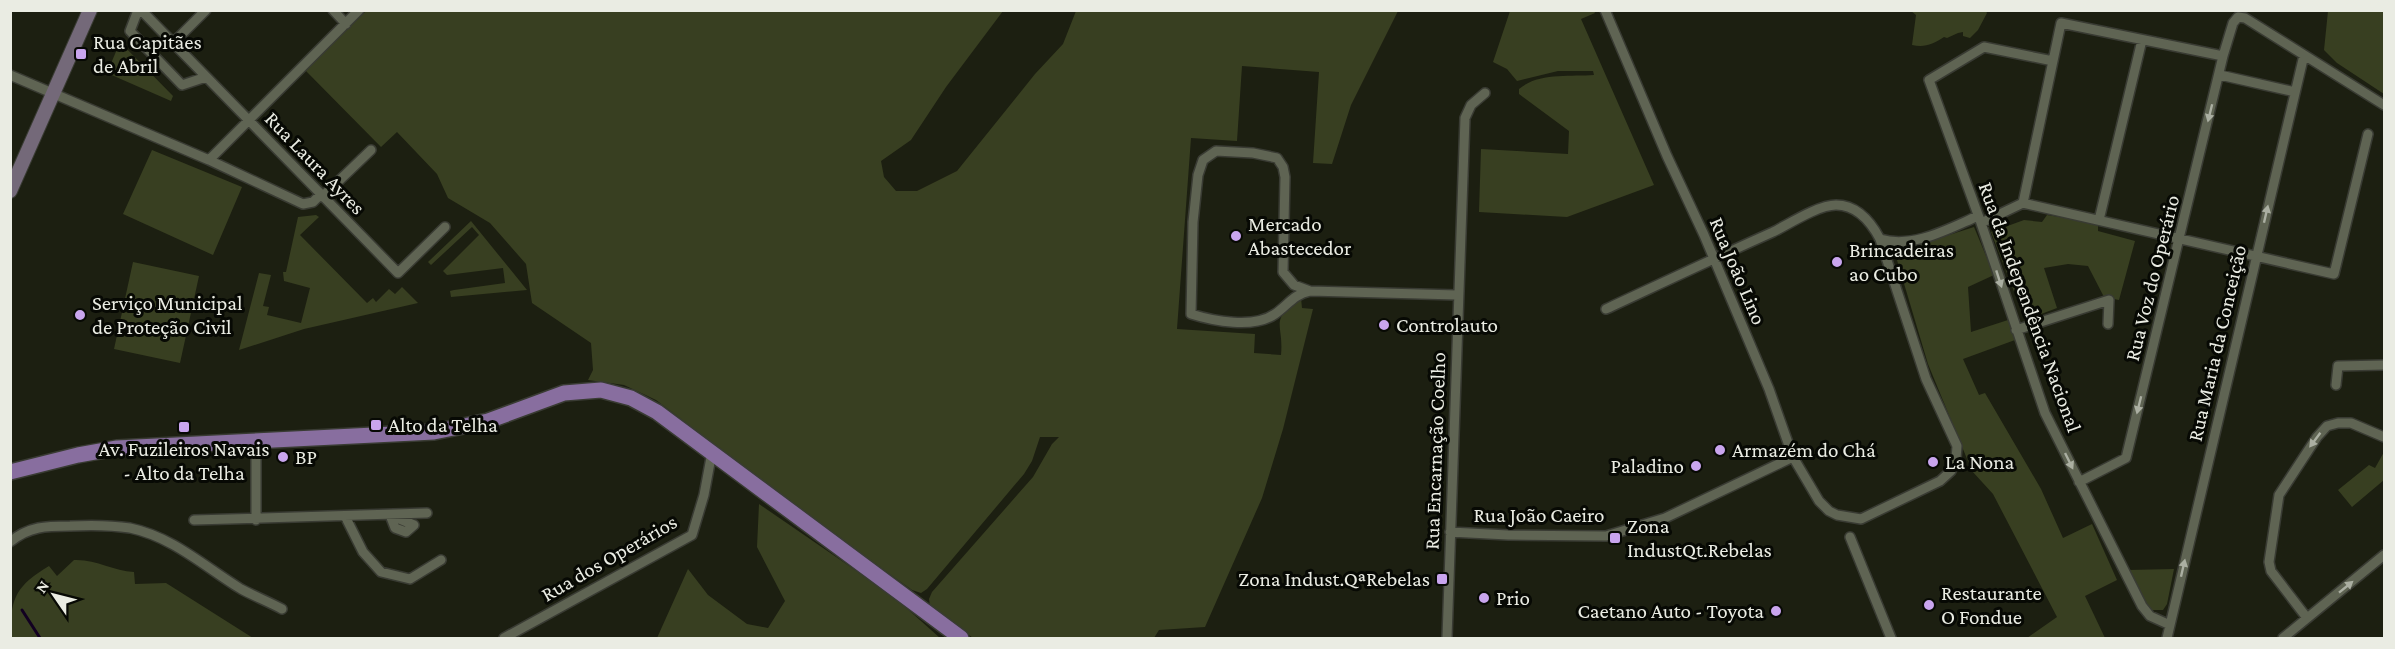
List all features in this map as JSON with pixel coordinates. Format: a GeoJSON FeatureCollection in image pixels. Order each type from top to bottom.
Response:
{"type":"FeatureCollection","features":[{"type":"Feature","properties":{"kind":"main road"},"geometry":{"type":"LineString","coordinates":[[10,191],[90,10]]}},
{"type":"Feature","properties":{"kind":"main road"},"geometry":{"type":"LineString","coordinates":[[10,472],[117,448],[434,432],[488,421],[564,393],[601,390],[631,398],[657,412],[961,639]]}},
{"type":"Feature","properties":{"kind":"street","name":"Rua Laura Ayres"},"geometry":{"type":"LineString","coordinates":[[206,77],[182,85],[130,31],[140,10],[173,43],[248,120],[321,196],[398,273],[445,227]]}},
{"type":"Feature","properties":{"kind":"street"},"geometry":{"type":"LineString","coordinates":[[173,43],[206,10]]}},
{"type":"Feature","properties":{"kind":"street"},"geometry":{"type":"LineString","coordinates":[[333,10],[346,24]]}},
{"type":"Feature","properties":{"kind":"street"},"geometry":{"type":"LineString","coordinates":[[209,160],[359,10]]}},
{"type":"Feature","properties":{"kind":"street","name":"Rua João Lino"},"geometry":{"type":"LineString","coordinates":[[1605,10],[1714,259],[1768,389],[1793,458],[1823,507],[1837,515],[1861,519],[1940,481],[1951,471],[1958,451],[1956,441],[1926,379],[1880,239]]}},
{"type":"Feature","properties":{"kind":"street","name":"Rua Voz do Operário"},"geometry":{"type":"LineString","coordinates":[[2079,482],[2126,458],[2223,56],[2233,23],[2238,17],[2245,18],[2304,55]]}},
{"type":"Feature","properties":{"kind":"street"},"geometry":{"type":"LineString","coordinates":[[2023,203],[2061,24],[2223,56]]}},
{"type":"Feature","properties":{"kind":"street"},"geometry":{"type":"LineString","coordinates":[[2099,220],[2142,40]]}},
{"type":"Feature","properties":{"kind":"street","name":"Rua da Independência Nacional"},"geometry":{"type":"LineString","coordinates":[[2053,61],[1984,47],[1929,80],[1980,220],[2045,413],[2142,606],[2159,622],[2170,625]]}},
{"type":"Feature","properties":{"kind":"street"},"geometry":{"type":"LineString","coordinates":[[2304,55],[2385,105]]}},
{"type":"Feature","properties":{"kind":"street","name":"Rua Maria da Conceição"},"geometry":{"type":"LineString","coordinates":[[2167,639],[2304,55]]}},
{"type":"Feature","properties":{"kind":"street"},"geometry":{"type":"LineString","coordinates":[[10,75],[209,160],[303,204],[313,202],[321,196],[371,150]]}},
{"type":"Feature","properties":{"kind":"street"},"geometry":{"type":"LineString","coordinates":[[2220,75],[2295,92]]}},
{"type":"Feature","properties":{"kind":"street","name":"Rua Encarnação Coelho"},"geometry":{"type":"LineString","coordinates":[[1447,639],[1457,295],[1465,118],[1472,105],[1485,93]]}},
{"type":"Feature","properties":{"kind":"street"},"geometry":{"type":"LineString","coordinates":[[1606,309],[1830,206],[1845,206],[1864,216],[1880,239],[1889,242],[1929,237],[2023,203],[2334,274],[2368,134]]}},
{"type":"Feature","properties":{"kind":"street"},"geometry":{"type":"LineString","coordinates":[[1310,291],[1294,285],[1283,272],[1285,177],[1283,167],[1277,158],[1253,153],[1216,151],[1203,160],[1198,175],[1193,222],[1191,314],[1202,318],[1240,322],[1262,320],[1274,315],[1298,293],[1310,291],[1457,295]]}},
{"type":"Feature","properties":{"kind":"street"},"geometry":{"type":"LineString","coordinates":[[2016,330],[2109,300],[2108,324]]}},
{"type":"Feature","properties":{"kind":"street"},"geometry":{"type":"LineString","coordinates":[[2336,385],[2338,366],[2385,364]]}},
{"type":"Feature","properties":{"kind":"street"},"geometry":{"type":"LineString","coordinates":[[2307,618],[2271,571],[2270,562],[2279,495],[2317,437],[2327,426],[2351,423],[2385,437]]}},
{"type":"Feature","properties":{"kind":"street"},"geometry":{"type":"LineString","coordinates":[[256,441],[256,520]]}},
{"type":"Feature","properties":{"kind":"street","name":"Rua dos Operários"},"geometry":{"type":"LineString","coordinates":[[504,639],[692,534],[704,495],[712,452]]}},
{"type":"Feature","properties":{"kind":"street","name":"Rua João Caeiro"},"geometry":{"type":"LineString","coordinates":[[1450,532],[1606,536],[1665,518],[1793,458]]}},
{"type":"Feature","properties":{"kind":"street"},"geometry":{"type":"LineString","coordinates":[[194,520],[256,520],[427,513]]}},
{"type":"Feature","properties":{"kind":"street"},"geometry":{"type":"LineString","coordinates":[[345,516],[363,552],[381,572],[410,579],[441,560]]}},
{"type":"Feature","properties":{"kind":"street"},"geometry":{"type":"LineString","coordinates":[[10,542],[27,530],[40,526],[92,525],[130,528],[181,548],[242,589],[282,609]]}},
{"type":"Feature","properties":{"kind":"street"},"geometry":{"type":"LineString","coordinates":[[1850,537],[1891,639]]}},
{"type":"Feature","properties":{"kind":"street"},"geometry":{"type":"LineString","coordinates":[[2283,639],[2385,555]]}},
{"type":"Feature","properties":{"kind":"green space"},"geometry":{"type":"Polygon","coordinates":[[[1985,10],[1987,13],[1978,30],[1970,38],[1963,36],[1963,32],[1944,37],[1929,45],[1912,45],[1916,15],[1911,11],[1985,10]]]}},
{"type":"Feature","properties":{"kind":"green space"},"geometry":{"type":"Polygon","coordinates":[[[366,11],[1003,11],[946,87],[911,140],[881,161],[884,177],[896,191],[917,191],[957,171],[1035,74],[1063,44],[1076,11],[1398,11],[1351,105],[1332,164],[1313,163],[1319,72],[1242,66],[1237,141],[1191,138],[1177,329],[1255,334],[1254,353],[1281,355],[1280,323],[1284,312],[1301,298],[1302,308],[1313,309],[1283,429],[1262,498],[1205,627],[1159,630],[1154,638],[973,638],[930,606],[929,599],[932,592],[1033,477],[1052,444],[1059,437],[1040,437],[1032,461],[1024,474],[927,589],[921,593],[912,590],[806,515],[656,400],[624,385],[588,380],[593,370],[591,343],[532,303],[526,264],[490,223],[448,198],[437,174],[397,132],[381,147],[305,70],[366,11]]]}},
{"type":"Feature","properties":{"kind":"green space"},"geometry":{"type":"Polygon","coordinates":[[[1510,11],[1594,11],[1595,13],[1581,19],[1654,185],[1567,217],[1479,212],[1481,149],[1568,154],[1569,131],[1519,94],[1519,89],[1545,78],[1594,75],[1593,71],[1558,71],[1517,81],[1507,69],[1493,62],[1510,11]]]}},
{"type":"Feature","properties":{"kind":"green space"},"geometry":{"type":"Polygon","coordinates":[[[2328,11],[2384,11],[2384,94],[2337,63],[2324,50],[2328,11]]]}},
{"type":"Feature","properties":{"kind":"green space"},"geometry":{"type":"Polygon","coordinates":[[[120,42],[173,96],[171,101],[107,73],[120,42]]]}},
{"type":"Feature","properties":{"kind":"green space"},"geometry":{"type":"Polygon","coordinates":[[[152,150],[242,187],[213,255],[123,214],[152,150]]]}},
{"type":"Feature","properties":{"kind":"green space"},"geometry":{"type":"Polygon","coordinates":[[[316,215],[319,217],[300,235],[367,303],[373,298],[376,302],[389,289],[395,294],[402,287],[418,303],[304,329],[239,350],[259,273],[271,275],[263,306],[269,307],[267,315],[301,323],[310,288],[284,281],[283,272],[286,272],[298,217],[316,215]]]}},
{"type":"Feature","properties":{"kind":"green space"},"geometry":{"type":"Polygon","coordinates":[[[2047,215],[2098,223],[2098,231],[2135,241],[2119,300],[2104,297],[2088,266],[2068,264],[2044,268],[2057,308],[2025,320],[1991,232],[2024,220],[2042,222],[2047,215]]]}},
{"type":"Feature","properties":{"kind":"green space"},"geometry":{"type":"Polygon","coordinates":[[[471,221],[527,290],[451,297],[450,291],[505,283],[503,268],[447,275],[443,271],[479,235],[472,227],[431,265],[428,262],[471,221]]]}},
{"type":"Feature","properties":{"kind":"green space"},"geometry":{"type":"Polygon","coordinates":[[[1974,227],[1994,275],[1968,287],[1971,332],[2008,320],[2015,340],[1963,359],[1979,395],[1985,393],[2041,489],[2063,538],[2092,524],[2117,580],[2085,596],[2105,638],[2027,638],[2057,617],[1993,494],[1972,471],[1928,364],[1894,250],[1974,227]]]}},
{"type":"Feature","properties":{"kind":"green space"},"geometry":{"type":"Polygon","coordinates":[[[133,262],[199,276],[180,363],[114,349],[133,262]]]}},
{"type":"Feature","properties":{"kind":"green space"},"geometry":{"type":"Polygon","coordinates":[[[2384,452],[2384,480],[2352,507],[2338,490],[2369,465],[2375,468],[2384,452]]]}},
{"type":"Feature","properties":{"kind":"green space"},"geometry":{"type":"Polygon","coordinates":[[[759,504],[893,596],[940,638],[657,638],[688,569],[708,595],[747,624],[768,628],[785,601],[757,547],[759,504]]]}},
{"type":"Feature","properties":{"kind":"green space"},"geometry":{"type":"Polygon","coordinates":[[[74,560],[90,561],[134,572],[135,584],[166,583],[253,638],[11,638],[13,604],[21,588],[49,566],[57,576],[74,560]]]}},
{"type":"Feature","properties":{"kind":"green space"},"geometry":{"type":"Polygon","coordinates":[[[2174,569],[2167,604],[2163,610],[2151,610],[2128,570],[2174,569]]]}},
{"type":"Feature","properties":{"kind":"waterway"},"geometry":{"type":"LineString","coordinates":[[22,610],[40,638]]}},
{"type":"Feature","properties":{"kind":"place","name":"Rua Capitães de Abril"},"geometry":{"type":"Point","coordinates":[81,54]}},
{"type":"Feature","properties":{"kind":"place","name":"Mercado Abastecedor"},"geometry":{"type":"Point","coordinates":[1236,236]}},
{"type":"Feature","properties":{"kind":"place","name":"Brincadeiras ao Cubo"},"geometry":{"type":"Point","coordinates":[1837,262]}},
{"type":"Feature","properties":{"kind":"place","name":"Serviço Municipal de Proteção Civil"},"geometry":{"type":"Point","coordinates":[80,315]}},
{"type":"Feature","properties":{"kind":"place","name":"Controlauto"},"geometry":{"type":"Point","coordinates":[1384,325]}},
{"type":"Feature","properties":{"kind":"place","name":"Alto da Telha"},"geometry":{"type":"Point","coordinates":[376,425]}},
{"type":"Feature","properties":{"kind":"place","name":"Av. Fuzileiros Navais - Alto da Telha"},"geometry":{"type":"Point","coordinates":[184,427]}},
{"type":"Feature","properties":{"kind":"place","name":"Armazém do Chá"},"geometry":{"type":"Point","coordinates":[1720,450]}},
{"type":"Feature","properties":{"kind":"place","name":"BP"},"geometry":{"type":"Point","coordinates":[283,457]}},
{"type":"Feature","properties":{"kind":"place","name":"La Nona"},"geometry":{"type":"Point","coordinates":[1933,462]}},
{"type":"Feature","properties":{"kind":"place","name":"Paladino"},"geometry":{"type":"Point","coordinates":[1696,466]}},
{"type":"Feature","properties":{"kind":"place","name":"Zona IndustQt.Rebelas"},"geometry":{"type":"Point","coordinates":[1615,538]}},
{"type":"Feature","properties":{"kind":"place","name":"Zona Indust.QªRebelas"},"geometry":{"type":"Point","coordinates":[1442,579]}},
{"type":"Feature","properties":{"kind":"place","name":"Prio"},"geometry":{"type":"Point","coordinates":[1484,598]}},
{"type":"Feature","properties":{"kind":"place","name":"Restaurante O Fondue"},"geometry":{"type":"Point","coordinates":[1929,605]}},
{"type":"Feature","properties":{"kind":"place","name":"Caetano Auto - Toyota"},"geometry":{"type":"Point","coordinates":[1776,611]}}]}
